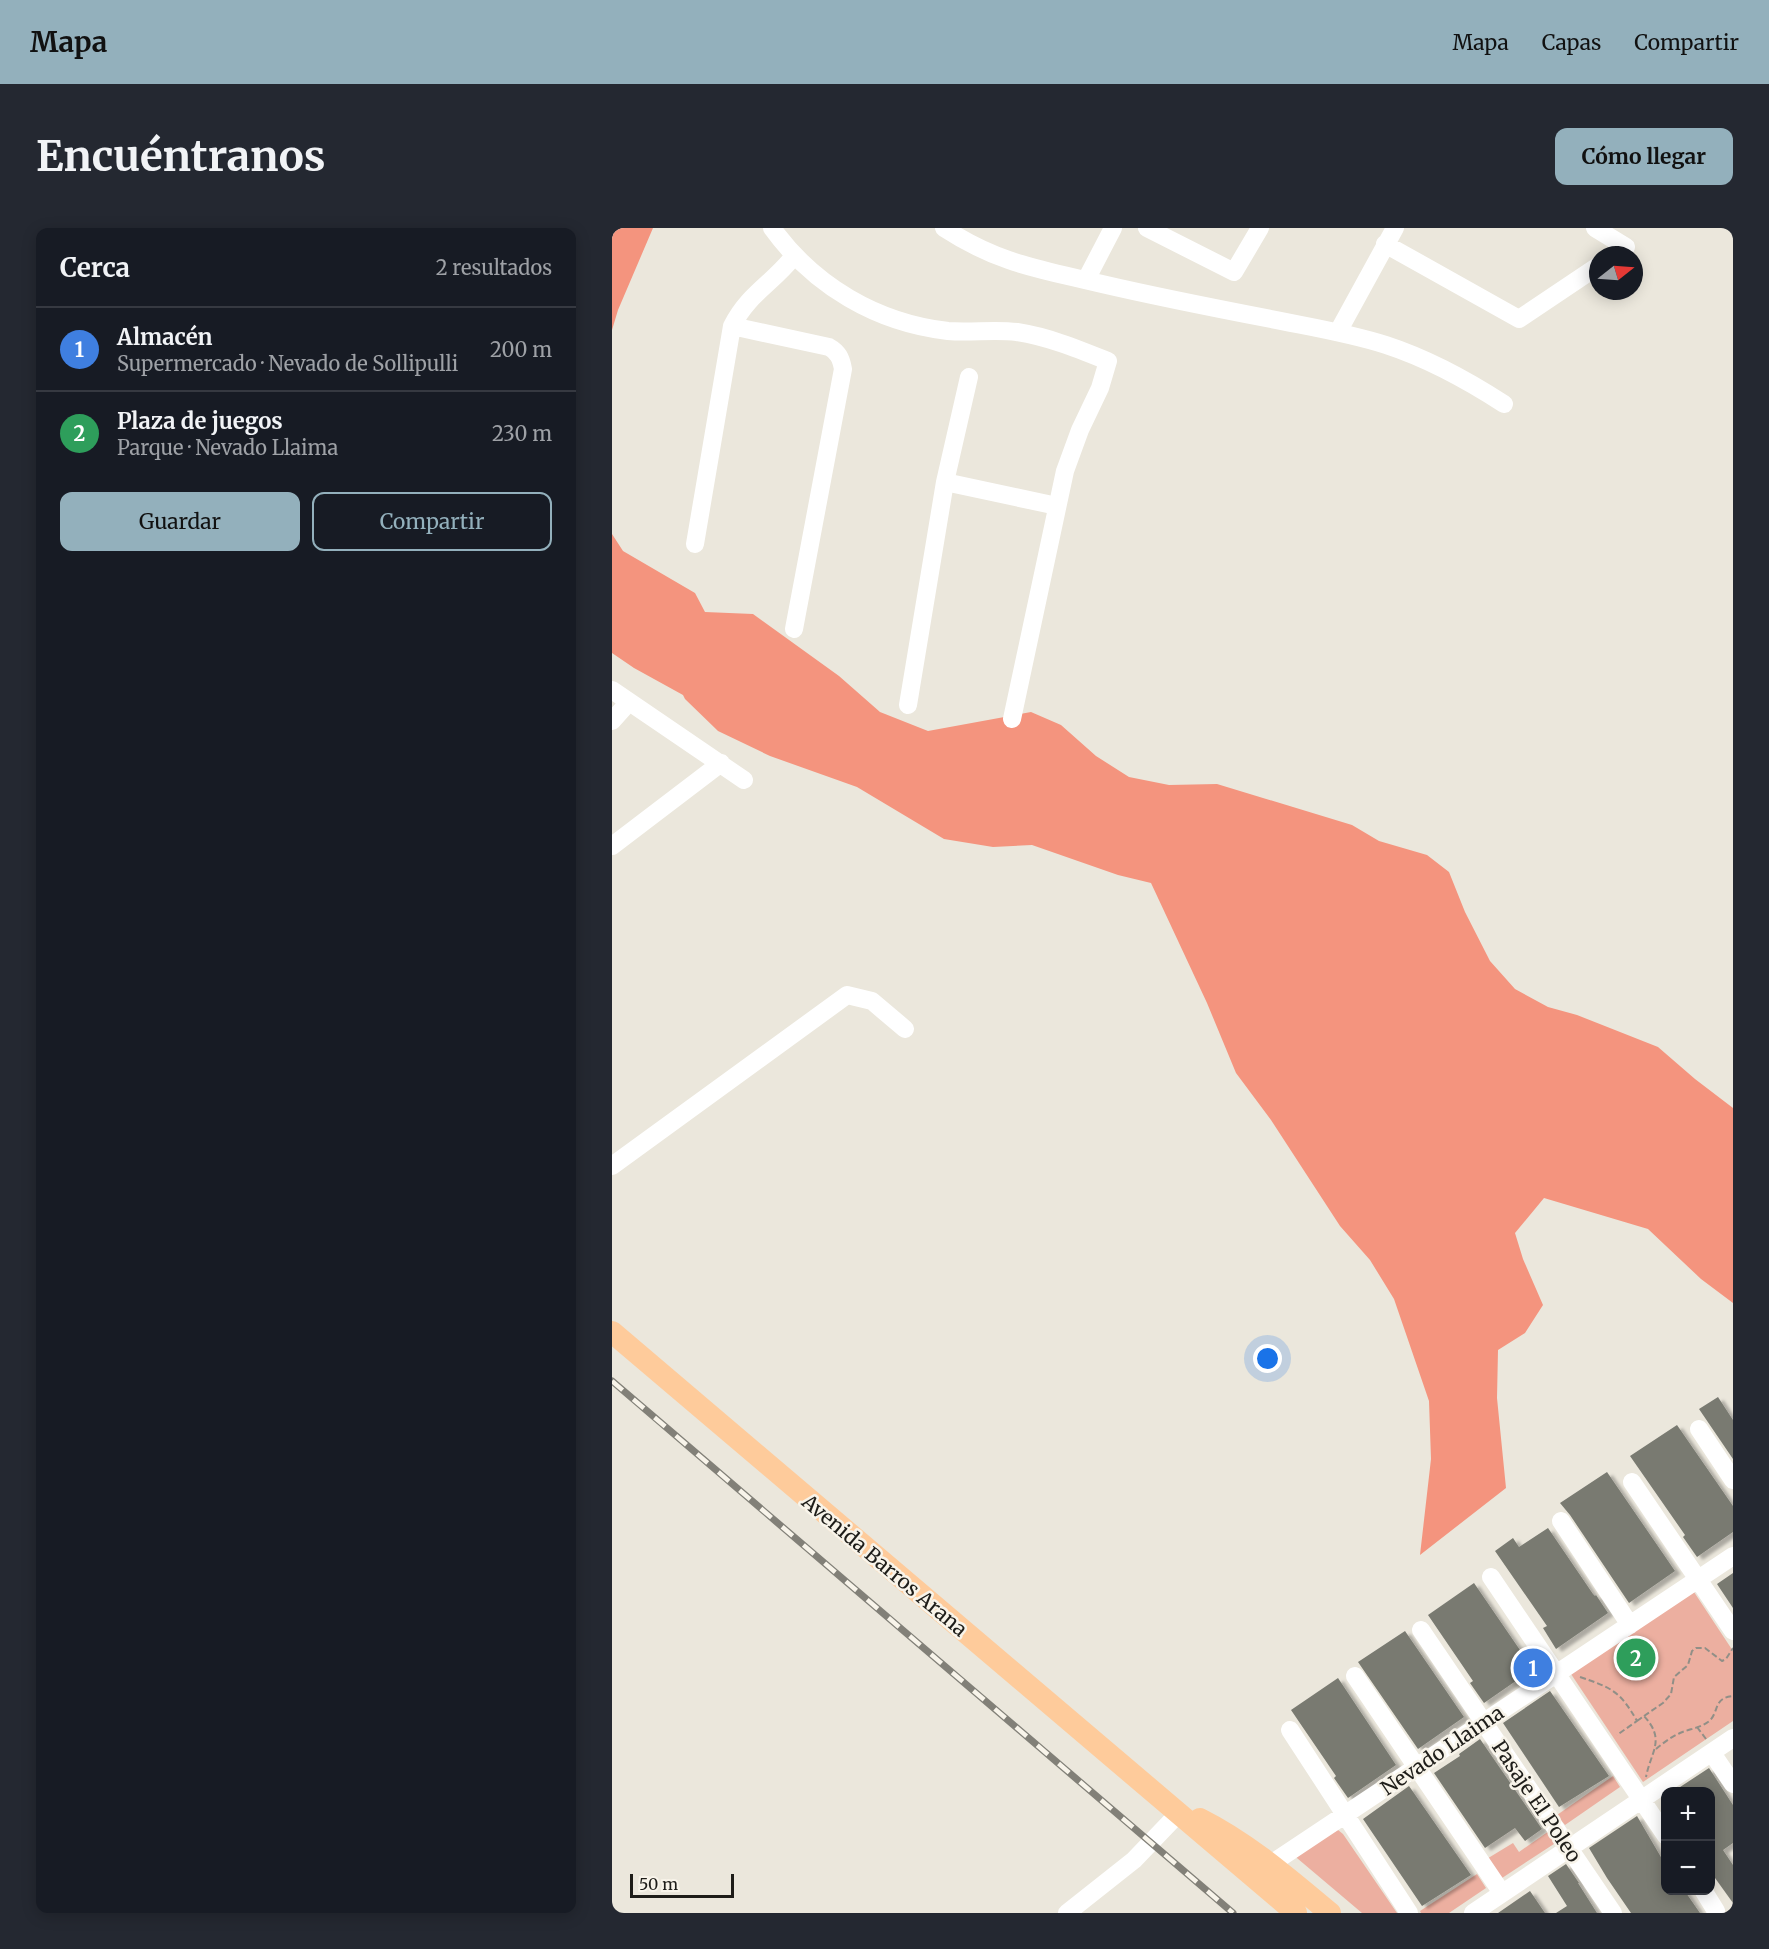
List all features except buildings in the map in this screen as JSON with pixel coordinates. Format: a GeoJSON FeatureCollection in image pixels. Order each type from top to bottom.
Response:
{"type":"FeatureCollection","features":[{"type":"Feature","properties":{"kind":"main road","name":"Avenida Barros Arana"},"geometry":{"type":"LineString","coordinates":[[612,1332],[1296,1913]]}},
{"type":"Feature","properties":{"kind":"main road","name":"Avenida Barros Arana"},"geometry":{"type":"LineString","coordinates":[[1159,1797],[1214,1826],[1271,1864],[1330,1913]]}},
{"type":"Feature","properties":{"kind":"main road"},"geometry":{"type":"LineString","coordinates":[[1240,1866],[1259,1868],[1271,1864]]}},
{"type":"Feature","properties":{"kind":"street"},"geometry":{"type":"LineString","coordinates":[[772,228],[794,256],[816,277],[859,304],[898,320],[950,331],[997,330],[1037,336],[1108,361],[1100,388],[1072,450],[1057,506],[1012,719]]}},
{"type":"Feature","properties":{"kind":"street"},"geometry":{"type":"LineString","coordinates":[[944,228],[979,249],[1036,270],[1146,295],[1338,332],[1387,345],[1460,377],[1504,404]]}},
{"type":"Feature","properties":{"kind":"street"},"geometry":{"type":"LineString","coordinates":[[1086,280],[1113,228]]}},
{"type":"Feature","properties":{"kind":"street"},"geometry":{"type":"LineString","coordinates":[[1147,228],[1234,272],[1260,228]]}},
{"type":"Feature","properties":{"kind":"street"},"geometry":{"type":"LineString","coordinates":[[1338,332],[1395,228]]}},
{"type":"Feature","properties":{"kind":"street"},"geometry":{"type":"LineString","coordinates":[[1595,228],[1624,246]]}},
{"type":"Feature","properties":{"kind":"street"},"geometry":{"type":"LineString","coordinates":[[1385,244],[1519,319],[1589,272]]}},
{"type":"Feature","properties":{"kind":"street"},"geometry":{"type":"LineString","coordinates":[[695,544],[732,326],[745,303],[780,273],[794,256]]}},
{"type":"Feature","properties":{"kind":"street"},"geometry":{"type":"LineString","coordinates":[[732,326],[829,347],[836,352],[842,362],[843,369],[794,629]]}},
{"type":"Feature","properties":{"kind":"street"},"geometry":{"type":"LineString","coordinates":[[908,705],[945,482],[969,377]]}},
{"type":"Feature","properties":{"kind":"street"},"geometry":{"type":"LineString","coordinates":[[945,482],[1057,506]]}},
{"type":"Feature","properties":{"kind":"street"},"geometry":{"type":"LineString","coordinates":[[612,690],[744,780]]}},
{"type":"Feature","properties":{"kind":"street"},"geometry":{"type":"LineString","coordinates":[[612,721],[629,702]]}},
{"type":"Feature","properties":{"kind":"street"},"geometry":{"type":"LineString","coordinates":[[613,844],[721,763]]}},
{"type":"Feature","properties":{"kind":"street"},"geometry":{"type":"LineString","coordinates":[[612,1166],[847,995],[872,1001],[905,1029]]}},
{"type":"Feature","properties":{"kind":"street"},"geometry":{"type":"LineString","coordinates":[[1699,1429],[1733,1480]]}},
{"type":"Feature","properties":{"kind":"street"},"geometry":{"type":"LineString","coordinates":[[1632,1482],[1733,1631]]}},
{"type":"Feature","properties":{"kind":"street"},"geometry":{"type":"LineString","coordinates":[[1561,1521],[1630,1624]]}},
{"type":"Feature","properties":{"kind":"street","name":"Nevado Llaima"},"geometry":{"type":"LineString","coordinates":[[1271,1864],[1733,1556]]}},
{"type":"Feature","properties":{"kind":"street"},"geometry":{"type":"LineString","coordinates":[[1491,1576],[1661,1830]]}},
{"type":"Feature","properties":{"kind":"street","name":"Pasaje El Poleo"},"geometry":{"type":"LineString","coordinates":[[1421,1630],[1613,1913]]}},
{"type":"Feature","properties":{"kind":"street"},"geometry":{"type":"LineString","coordinates":[[1354,1676],[1502,1893]]}},
{"type":"Feature","properties":{"kind":"street"},"geometry":{"type":"LineString","coordinates":[[1290,1730],[1409,1913]]}},
{"type":"Feature","properties":{"kind":"street"},"geometry":{"type":"LineString","coordinates":[[1482,1910],[1502,1893],[1733,1738]]}},
{"type":"Feature","properties":{"kind":"street"},"geometry":{"type":"LineString","coordinates":[[1712,1752],[1733,1784]]}},
{"type":"Feature","properties":{"kind":"street"},"geometry":{"type":"LineString","coordinates":[[1067,1913],[1134,1860],[1178,1814]]}},
{"type":"Feature","properties":{"kind":"street"},"geometry":{"type":"LineString","coordinates":[[1706,1895],[1716,1911]]}},
{"type":"Feature","properties":{"kind":"path"},"geometry":{"type":"LineString","coordinates":[[1604,1744],[1671,1694],[1674,1677],[1688,1665],[1692,1651],[1696,1648],[1705,1648],[1722,1661],[1733,1648]]}},
{"type":"Feature","properties":{"kind":"path"},"geometry":{"type":"LineString","coordinates":[[1556,1674],[1571,1674],[1616,1692],[1625,1701],[1637,1721]]}},
{"type":"Feature","properties":{"kind":"path"},"geometry":{"type":"LineString","coordinates":[[1656,1749],[1676,1735],[1706,1723],[1711,1719],[1719,1701],[1727,1696],[1733,1696]]}},
{"type":"Feature","properties":{"kind":"path"},"geometry":{"type":"LineString","coordinates":[[1641,1799],[1657,1740],[1654,1730],[1644,1716]]}},
{"type":"Feature","properties":{"kind":"shaded area"},"geometry":{"type":"Polygon","coordinates":[[[612,228],[653,228],[618,310],[612,330],[612,228]]]}},
{"type":"Feature","properties":{"kind":"shaded area"},"geometry":{"type":"Polygon","coordinates":[[[612,534],[623,551],[695,593],[705,612],[753,614],[839,676],[880,712],[928,731],[1031,712],[1061,725],[1096,756],[1129,777],[1169,785],[1217,784],[1352,825],[1379,841],[1427,855],[1449,872],[1465,912],[1490,961],[1515,989],[1548,1007],[1577,1015],[1658,1047],[1733,1108],[1733,1303],[1701,1279],[1648,1229],[1544,1198],[1515,1233],[1523,1259],[1543,1305],[1525,1333],[1498,1350],[1497,1398],[1506,1488],[1420,1555],[1431,1459],[1429,1401],[1394,1299],[1370,1260],[1340,1226],[1271,1120],[1236,1073],[1207,1003],[1151,883],[1118,875],[1032,845],[993,847],[944,839],[857,787],[770,756],[718,731],[683,695],[612,653],[612,534]]]}},
{"type":"Feature","properties":{"kind":"shaded area"},"geometry":{"type":"Polygon","coordinates":[[[1694,1592],[1733,1651],[1733,1721],[1643,1782],[1571,1674],[1694,1592]]]}},
{"type":"Feature","properties":{"kind":"shaded area"},"geometry":{"type":"Polygon","coordinates":[[[1613,1776],[1620,1787],[1565,1825],[1557,1815],[1613,1776]]]}},
{"type":"Feature","properties":{"kind":"shaded area"},"geometry":{"type":"Polygon","coordinates":[[[1338,1830],[1397,1913],[1362,1913],[1291,1853],[1338,1830]]]}},
{"type":"Feature","properties":{"kind":"shaded area"},"geometry":{"type":"Polygon","coordinates":[[[1549,1831],[1557,1842],[1499,1880],[1485,1860],[1513,1843],[1519,1852],[1549,1831]]]}},
{"type":"Feature","properties":{"kind":"shaded area"},"geometry":{"type":"Polygon","coordinates":[[[1477,1874],[1486,1888],[1449,1913],[1421,1913],[1420,1911],[1477,1874]]]}},
{"type":"Feature","properties":{"kind":"railway"},"geometry":{"type":"LineString","coordinates":[[612,1381],[1233,1913]]}},
{"type":"Feature","properties":{"kind":"place","name":"Plaza de juegos"},"geometry":{"type":"Point","coordinates":[1636,1658]}},
{"type":"Feature","properties":{"kind":"place","name":"Almacén"},"geometry":{"type":"Point","coordinates":[1533,1668]}}]}
